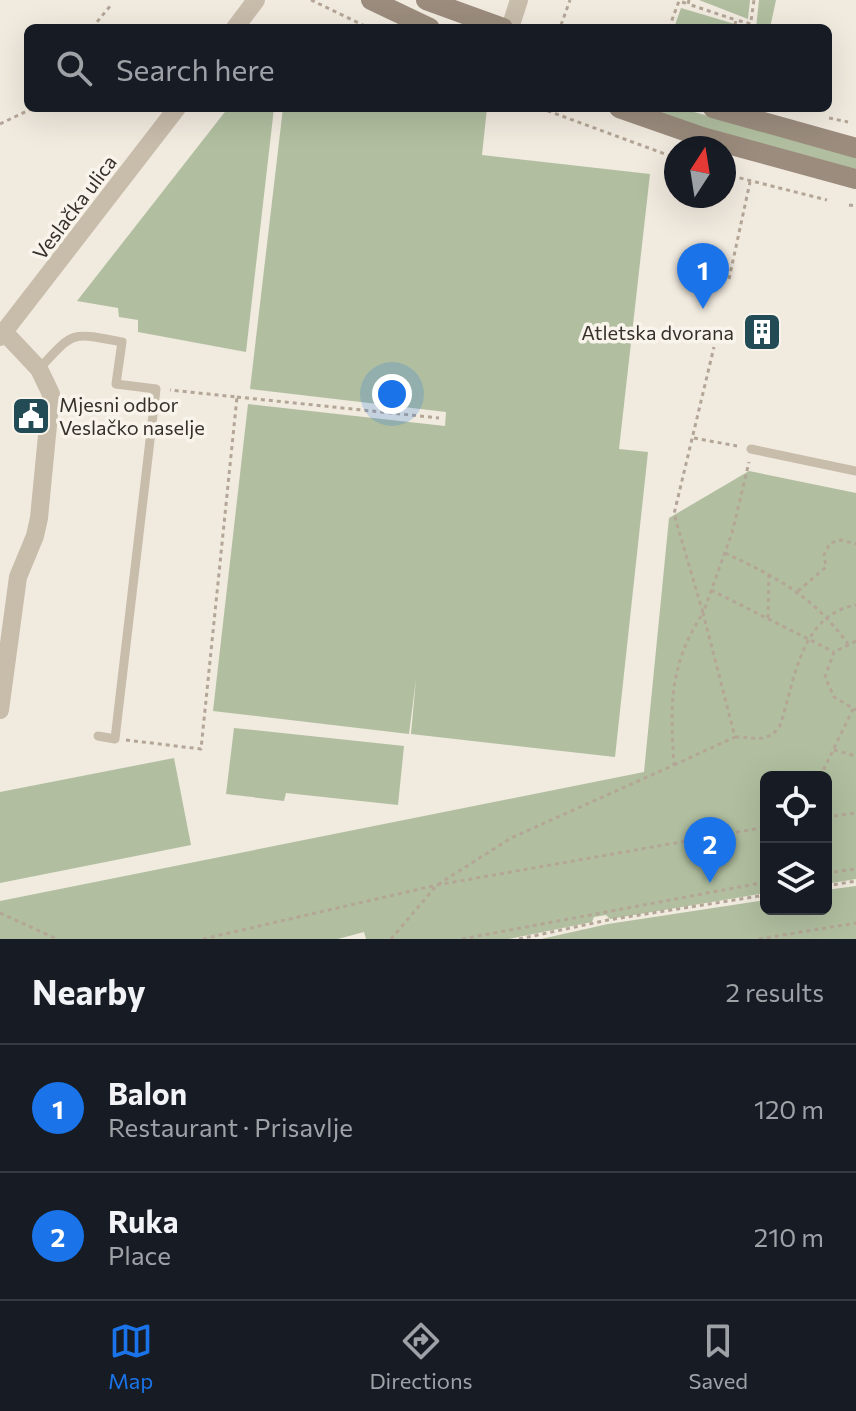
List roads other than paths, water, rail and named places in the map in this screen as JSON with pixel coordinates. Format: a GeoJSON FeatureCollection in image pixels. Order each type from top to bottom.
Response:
{"type":"FeatureCollection","features":[{"type":"Feature","properties":{"kind":"street"},"geometry":{"type":"LineString","coordinates":[[238,24],[256,0]]}},
{"type":"Feature","properties":{"kind":"street"},"geometry":{"type":"LineString","coordinates":[[371,0],[422,24]]}},
{"type":"Feature","properties":{"kind":"street"},"geometry":{"type":"LineString","coordinates":[[426,0],[492,24]]}},
{"type":"Feature","properties":{"kind":"street"},"geometry":{"type":"LineString","coordinates":[[511,24],[519,0]]}},
{"type":"Feature","properties":{"kind":"street","name":"Veslačka ulica"},"geometry":{"type":"LineString","coordinates":[[0,710],[15,592],[35,536],[51,394],[39,369],[2,335],[174,112]]}},
{"type":"Feature","properties":{"kind":"street"},"geometry":{"type":"LineString","coordinates":[[630,112],[702,137],[856,179]]}},
{"type":"Feature","properties":{"kind":"street"},"geometry":{"type":"LineString","coordinates":[[727,112],[856,148]]}},
{"type":"Feature","properties":{"kind":"lane"},"geometry":{"type":"LineString","coordinates":[[39,369],[68,337],[82,334],[122,342],[116,384],[156,389],[115,739],[98,736]]}},
{"type":"Feature","properties":{"kind":"lane"},"geometry":{"type":"LineString","coordinates":[[751,449],[856,471]]}},
{"type":"Feature","properties":{"kind":"place","name":"Balon"},"geometry":{"type":"Point","coordinates":[703,309]}},
{"type":"Feature","properties":{"kind":"place","name":"Atletska dvorana"},"geometry":{"type":"Point","coordinates":[762,332]}},
{"type":"Feature","properties":{"kind":"place","name":"Mjesni odbor Veslačko naselje"},"geometry":{"type":"Point","coordinates":[31,416]}},
{"type":"Feature","properties":{"kind":"place","name":"Ruka"},"geometry":{"type":"Point","coordinates":[710,883]}}]}
